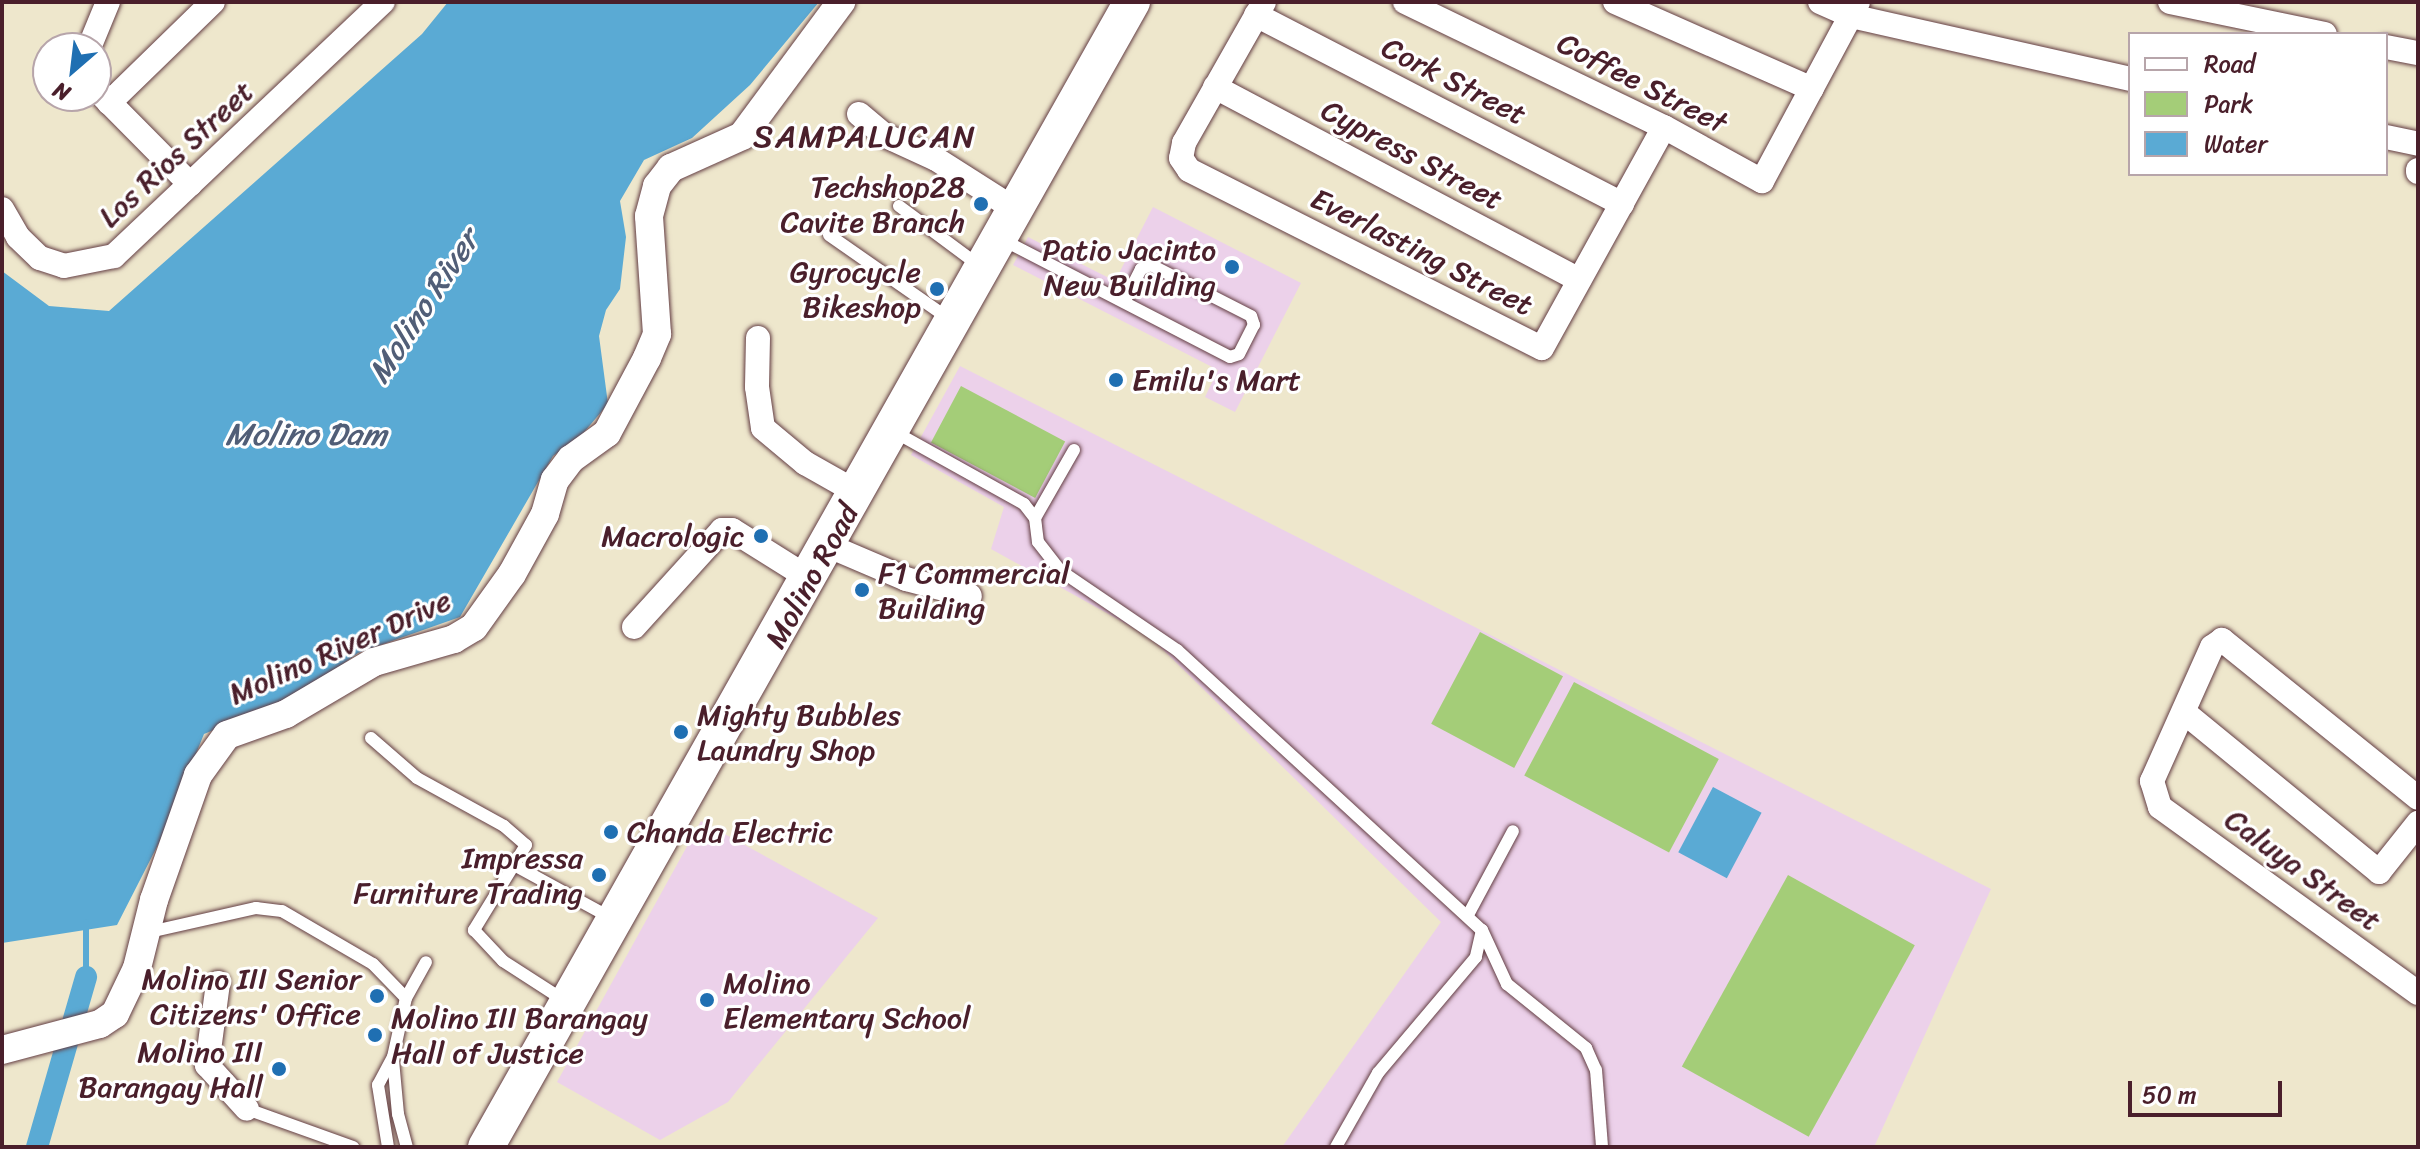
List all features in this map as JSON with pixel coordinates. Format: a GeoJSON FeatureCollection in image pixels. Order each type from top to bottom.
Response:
{"type":"FeatureCollection","features":[{"type":"Feature","properties":{"kind":"main road","name":"Molino Road"},"geometry":{"type":"LineString","coordinates":[[486,1147],[829,546],[1128,4]]}},
{"type":"Feature","properties":{"kind":"street"},"geometry":{"type":"LineString","coordinates":[[96,32],[108,2]]}},
{"type":"Feature","properties":{"kind":"street"},"geometry":{"type":"LineString","coordinates":[[112,88],[213,2]]}},
{"type":"Feature","properties":{"kind":"street","name":"Molino River Drive"},"geometry":{"type":"LineString","coordinates":[[2,1050],[100,1024],[124,1000],[198,775],[227,735],[286,714],[374,662],[454,639],[474,627],[512,574],[545,514],[555,480],[571,459],[607,433],[657,334],[649,216],[657,186],[671,168],[742,136],[841,2]]}},
{"type":"Feature","properties":{"kind":"street","name":"Coffee Street"},"geometry":{"type":"LineString","coordinates":[[1405,2],[1664,127],[1762,181],[1812,89]]}},
{"type":"Feature","properties":{"kind":"street"},"geometry":{"type":"LineString","coordinates":[[1615,2],[1812,89],[1855,9]]}},
{"type":"Feature","properties":{"kind":"street"},"geometry":{"type":"LineString","coordinates":[[1820,2],[2128,78]]}},
{"type":"Feature","properties":{"kind":"street"},"geometry":{"type":"LineString","coordinates":[[2170,2],[2315,32]]}},
{"type":"Feature","properties":{"kind":"street","name":"Los Rios Street"},"geometry":{"type":"LineString","coordinates":[[2,209],[18,237],[40,258],[64,266],[88,264],[114,256],[376,4]]}},
{"type":"Feature","properties":{"kind":"street"},"geometry":{"type":"LineString","coordinates":[[1215,87],[1260,9]]}},
{"type":"Feature","properties":{"kind":"street","name":"Cork Street"},"geometry":{"type":"LineString","coordinates":[[1260,9],[1622,204]]}},
{"type":"Feature","properties":{"kind":"street"},"geometry":{"type":"LineString","coordinates":[[2388,47],[2418,53]]}},
{"type":"Feature","properties":{"kind":"street","name":"Everlasting Street"},"geometry":{"type":"LineString","coordinates":[[1215,87],[1184,143],[1181,158],[1189,170],[1542,348],[1664,127]]}},
{"type":"Feature","properties":{"kind":"street","name":"Cypress Street"},"geometry":{"type":"LineString","coordinates":[[1215,87],[1579,280]]}},
{"type":"Feature","properties":{"kind":"street"},"geometry":{"type":"LineString","coordinates":[[112,106],[190,184]]}},
{"type":"Feature","properties":{"kind":"street"},"geometry":{"type":"LineString","coordinates":[[859,114],[884,135],[936,159],[1000,240]]}},
{"type":"Feature","properties":{"kind":"street"},"geometry":{"type":"LineString","coordinates":[[2388,137],[2418,144]]}},
{"type":"Feature","properties":{"kind":"street"},"geometry":{"type":"LineString","coordinates":[[758,338],[756,381],[763,428],[805,463],[858,493]]}},
{"type":"Feature","properties":{"kind":"street"},"geometry":{"type":"LineString","coordinates":[[634,627],[722,530],[732,530],[810,579]]}},
{"type":"Feature","properties":{"kind":"street"},"geometry":{"type":"LineString","coordinates":[[829,546],[906,579],[970,596]]}},
{"type":"Feature","properties":{"kind":"street"},"geometry":{"type":"LineString","coordinates":[[2418,798],[2222,640],[2212,647],[2185,713],[2379,872],[2418,823]]}},
{"type":"Feature","properties":{"kind":"street","name":"Caluya Street"},"geometry":{"type":"LineString","coordinates":[[2185,713],[2152,781],[2153,796],[2160,807],[2418,993]]}},
{"type":"Feature","properties":{"kind":"street"},"geometry":{"type":"LineString","coordinates":[[218,983],[207,1065],[247,1109]]}},
{"type":"Feature","properties":{"kind":"lane"},"geometry":{"type":"LineString","coordinates":[[899,206],[1000,240],[1230,357],[1239,354],[1254,325],[1251,316],[1151,265],[1141,269],[1124,302]]}},
{"type":"Feature","properties":{"kind":"lane"},"geometry":{"type":"LineString","coordinates":[[829,235],[954,322]]}},
{"type":"Feature","properties":{"kind":"lane"},"geometry":{"type":"LineString","coordinates":[[893,431],[1024,504],[1035,518],[1038,542],[1061,571],[1177,650],[1468,915],[1482,930],[1507,984],[1586,1048],[1596,1070],[1602,1147]]}},
{"type":"Feature","properties":{"kind":"lane"},"geometry":{"type":"LineString","coordinates":[[1035,518],[1074,450]]}},
{"type":"Feature","properties":{"kind":"lane"},"geometry":{"type":"LineString","coordinates":[[371,738],[417,778],[519,837],[527,849],[478,918],[477,937],[568,1003]]}},
{"type":"Feature","properties":{"kind":"lane"},"geometry":{"type":"LineString","coordinates":[[1468,915],[1513,831]]}},
{"type":"Feature","properties":{"kind":"lane"},"geometry":{"type":"LineString","coordinates":[[516,866],[616,920]]}},
{"type":"Feature","properties":{"kind":"lane"},"geometry":{"type":"LineString","coordinates":[[144,933],[256,908],[282,911],[373,964],[406,998]]}},
{"type":"Feature","properties":{"kind":"lane"},"geometry":{"type":"LineString","coordinates":[[1336,1147],[1378,1073],[1476,957],[1482,930]]}},
{"type":"Feature","properties":{"kind":"lane"},"geometry":{"type":"LineString","coordinates":[[388,1147],[377,1095],[393,1057],[406,998],[426,962]]}},
{"type":"Feature","properties":{"kind":"lane"},"geometry":{"type":"LineString","coordinates":[[393,1057],[398,1114],[407,1147]]}},
{"type":"Feature","properties":{"kind":"lane"},"geometry":{"type":"LineString","coordinates":[[247,1109],[353,1147]]}},
{"type":"Feature","properties":{"kind":"shaded area"},"geometry":{"type":"Polygon","coordinates":[[[1153,207],[1301,283],[1235,412],[1205,397],[1218,370],[1013,265],[1028,237],[1115,281],[1153,207]]]}},
{"type":"Feature","properties":{"kind":"shaded area"},"geometry":{"type":"Polygon","coordinates":[[[960,366],[1991,889],[1874,1147],[1282,1147],[1441,922],[1150,637],[991,549],[1004,507],[911,455],[960,366]]]}},
{"type":"Feature","properties":{"kind":"shaded area","name":"Molino Elementary School"},"geometry":{"type":"Polygon","coordinates":[[[701,821],[878,918],[728,1102],[660,1140],[557,1082],[701,821]]]}},
{"type":"Feature","properties":{"kind":"green space"},"geometry":{"type":"Polygon","coordinates":[[[961,386],[1065,441],[1035,498],[931,443],[961,386]]]}},
{"type":"Feature","properties":{"kind":"green space"},"geometry":{"type":"Polygon","coordinates":[[[1480,632],[1563,676],[1514,768],[1431,724],[1480,632]]]}},
{"type":"Feature","properties":{"kind":"green space"},"geometry":{"type":"Polygon","coordinates":[[[1574,682],[1719,759],[1669,853],[1524,776],[1574,682]]]}},
{"type":"Feature","properties":{"kind":"green space"},"geometry":{"type":"Polygon","coordinates":[[[1788,875],[1915,945],[1809,1137],[1682,1067],[1788,875]]]}},
{"type":"Feature","properties":{"kind":"water","name":"Molino Dam"},"geometry":{"type":"Polygon","coordinates":[[[448,2],[819,2],[750,85],[692,138],[644,160],[620,201],[626,237],[620,289],[606,310],[599,336],[608,404],[580,437],[553,456],[460,617],[358,653],[302,694],[204,734],[163,835],[117,925],[2,943],[2,271],[49,306],[109,311],[422,34],[448,2]]]}},
{"type":"Feature","properties":{"kind":"water"},"geometry":{"type":"Polygon","coordinates":[[[1713,787],[1762,813],[1727,878],[1678,852],[1713,787]]]}},
{"type":"Feature","properties":{"kind":"waterway"},"geometry":{"type":"LineString","coordinates":[[86,922],[86,977]]}},
{"type":"Feature","properties":{"kind":"waterway"},"geometry":{"type":"LineString","coordinates":[[37,1147],[86,977]]}},
{"type":"Feature","properties":{"kind":"place","name":"Techshop28 Cavite Branch"},"geometry":{"type":"Point","coordinates":[981,204]}},
{"type":"Feature","properties":{"kind":"place","name":"Patio Jacinto New Building"},"geometry":{"type":"Point","coordinates":[1232,267]}},
{"type":"Feature","properties":{"kind":"place","name":"Gyrocycle Bikeshop"},"geometry":{"type":"Point","coordinates":[937,289]}},
{"type":"Feature","properties":{"kind":"place","name":"Emilu's Mart"},"geometry":{"type":"Point","coordinates":[1116,380]}},
{"type":"Feature","properties":{"kind":"place","name":"Macrologic"},"geometry":{"type":"Point","coordinates":[761,536]}},
{"type":"Feature","properties":{"kind":"place","name":"F1 Commercial Building"},"geometry":{"type":"Point","coordinates":[862,590]}},
{"type":"Feature","properties":{"kind":"place","name":"Mighty Bubbles Laundry Shop"},"geometry":{"type":"Point","coordinates":[681,732]}},
{"type":"Feature","properties":{"kind":"place","name":"Chanda Electric"},"geometry":{"type":"Point","coordinates":[611,832]}},
{"type":"Feature","properties":{"kind":"place","name":"Impressa Furniture Trading"},"geometry":{"type":"Point","coordinates":[599,875]}},
{"type":"Feature","properties":{"kind":"place","name":"Molino III Senior Citizens' Office"},"geometry":{"type":"Point","coordinates":[377,996]}},
{"type":"Feature","properties":{"kind":"place","name":"Molino Elementary School"},"geometry":{"type":"Point","coordinates":[707,1000]}},
{"type":"Feature","properties":{"kind":"place","name":"Molino III Barangay Hall of Justice"},"geometry":{"type":"Point","coordinates":[375,1035]}},
{"type":"Feature","properties":{"kind":"place","name":"Molino III Barangay Hall"},"geometry":{"type":"Point","coordinates":[279,1069]}},
{"type":"Feature","properties":{"kind":"district","name":"SAMPALUCAN"},"geometry":{"type":"Point","coordinates":[865,137]}},
{"type":"Feature","properties":{"kind":"water label","name":"Molino River"},"geometry":{"type":"Point","coordinates":[424,307]}}]}
